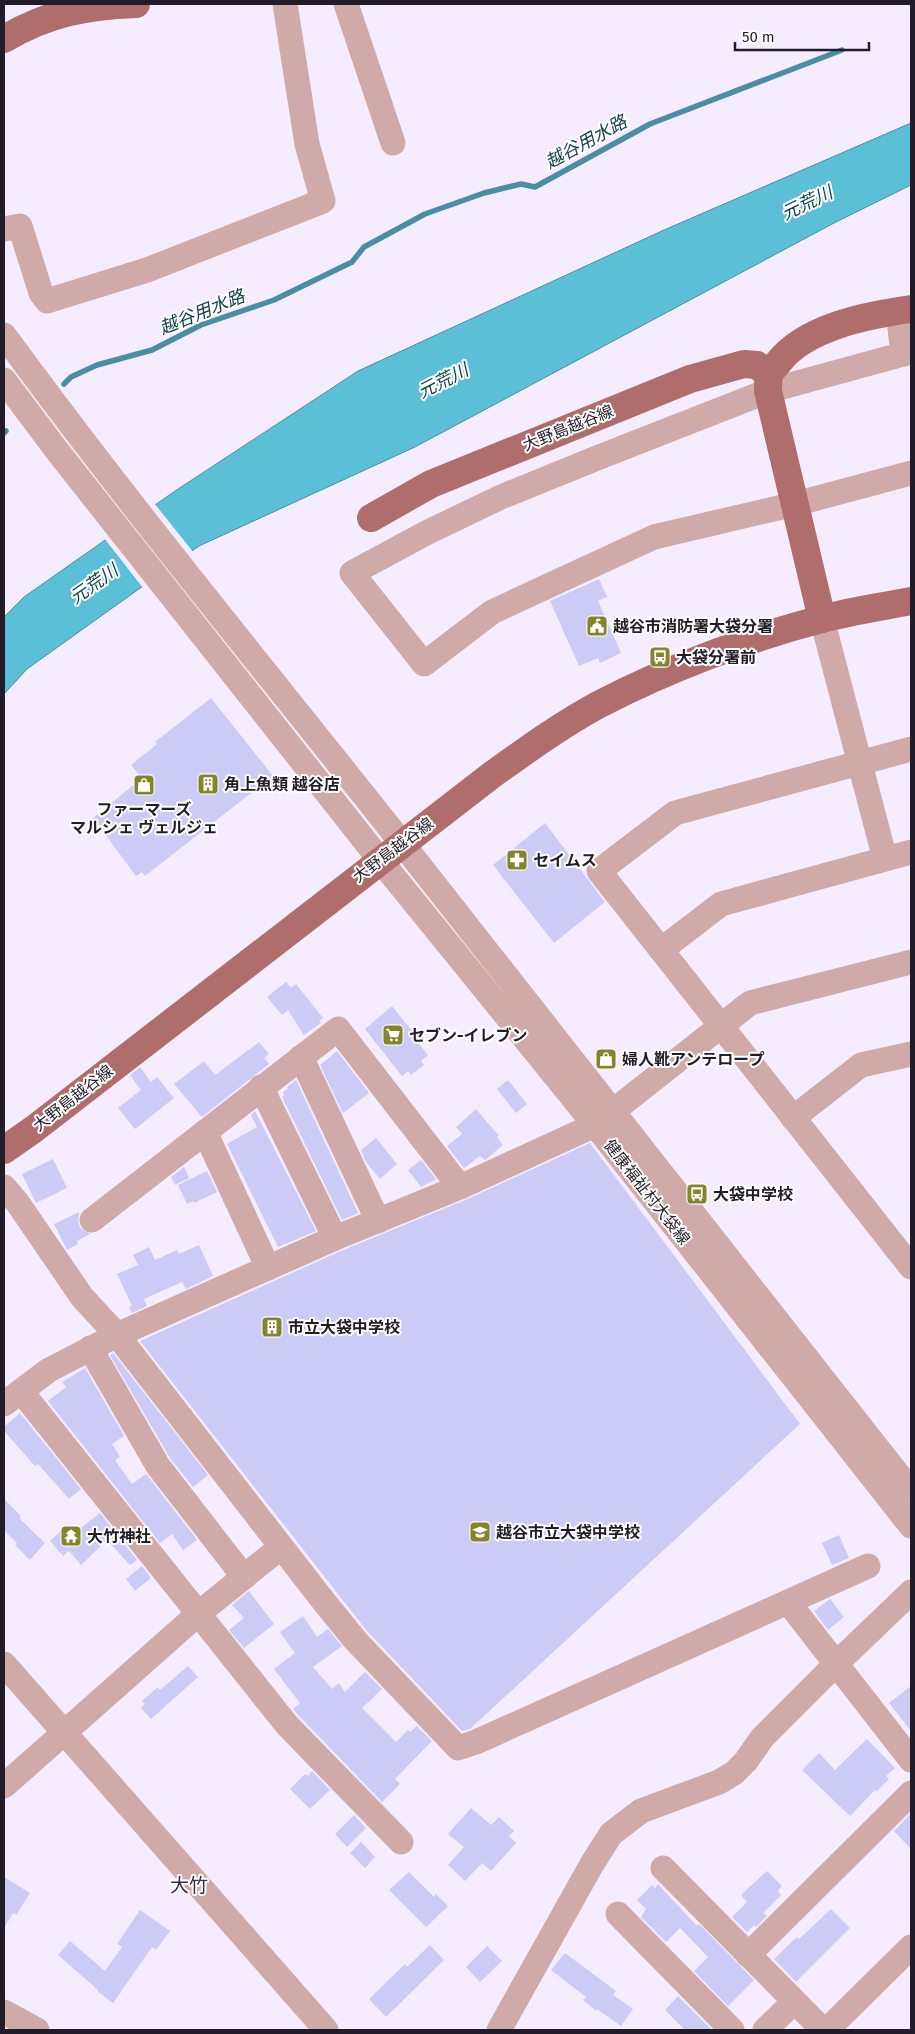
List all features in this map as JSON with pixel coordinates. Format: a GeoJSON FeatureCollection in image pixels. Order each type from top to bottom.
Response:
{"type":"FeatureCollection","features":[{"type":"Feature","properties":{"kind":"main road"},"geometry":{"type":"LineString","coordinates":[[4,38],[63,9],[136,4]]}},
{"type":"Feature","properties":{"kind":"main road"},"geometry":{"type":"LineString","coordinates":[[822,619],[768,383],[785,353],[804,339],[844,323],[905,310]]}},
{"type":"Feature","properties":{"kind":"main road","name":"大野島越谷線"},"geometry":{"type":"LineString","coordinates":[[371,518],[431,484],[690,379],[744,364],[757,365],[768,383]]}},
{"type":"Feature","properties":{"kind":"main road","name":"大野島越谷線"},"geometry":{"type":"LineString","coordinates":[[4,1150],[34,1129],[380,860],[493,774],[547,736],[597,706],[644,683],[706,658],[760,638],[822,619],[911,601]]}},
{"type":"Feature","properties":{"kind":"street"},"geometry":{"type":"LineString","coordinates":[[4,229],[20,226],[41,293],[47,301],[147,270],[323,201],[307,144],[285,4]]}},
{"type":"Feature","properties":{"kind":"street"},"geometry":{"type":"LineString","coordinates":[[346,4],[393,144]]}},
{"type":"Feature","properties":{"kind":"street"},"geometry":{"type":"LineString","coordinates":[[905,310],[907,353],[768,383],[597,458],[501,497],[426,533],[352,573],[424,664],[492,612],[654,537],[795,504],[911,473]]}},
{"type":"Feature","properties":{"kind":"street"},"geometry":{"type":"LineString","coordinates":[[4,335],[77,433],[231,650]]}},
{"type":"Feature","properties":{"kind":"street"},"geometry":{"type":"LineString","coordinates":[[4,380],[58,452],[231,650]]}},
{"type":"Feature","properties":{"kind":"street"},"geometry":{"type":"LineString","coordinates":[[822,619],[885,859]]}},
{"type":"Feature","properties":{"kind":"street","name":"健康福祉村大袋線"},"geometry":{"type":"LineString","coordinates":[[231,650],[402,844],[604,1119],[911,1526]]}},
{"type":"Feature","properties":{"kind":"street","name":"健康福祉村大袋線"},"geometry":{"type":"LineString","coordinates":[[231,650],[380,860],[604,1119],[911,1491]]}},
{"type":"Feature","properties":{"kind":"street"},"geometry":{"type":"LineString","coordinates":[[911,749],[675,813],[599,871],[793,1118],[903,1239],[911,1267]]}},
{"type":"Feature","properties":{"kind":"street"},"geometry":{"type":"LineString","coordinates":[[661,950],[720,904],[911,852]]}},
{"type":"Feature","properties":{"kind":"street"},"geometry":{"type":"LineString","coordinates":[[401,1842],[287,1726],[198,1614],[12,1398],[49,1370],[117,1335],[335,1238],[460,1187],[604,1119],[721,1028],[750,1003],[911,962]]}},
{"type":"Feature","properties":{"kind":"street"},"geometry":{"type":"LineString","coordinates":[[92,1220],[260,1087],[338,1029],[460,1187]]}},
{"type":"Feature","properties":{"kind":"street"},"geometry":{"type":"LineString","coordinates":[[793,1118],[861,1065],[911,1054]]}},
{"type":"Feature","properties":{"kind":"street"},"geometry":{"type":"LineString","coordinates":[[301,1057],[378,1221]]}},
{"type":"Feature","properties":{"kind":"street"},"geometry":{"type":"LineString","coordinates":[[260,1087],[335,1238]]}},
{"type":"Feature","properties":{"kind":"street"},"geometry":{"type":"LineString","coordinates":[[204,1132],[268,1268]]}},
{"type":"Feature","properties":{"kind":"street"},"geometry":{"type":"LineString","coordinates":[[4,1187],[17,1202],[82,1297],[117,1335],[356,1642],[458,1748],[476,1742],[868,1566]]}},
{"type":"Feature","properties":{"kind":"street"},"geometry":{"type":"LineString","coordinates":[[90,1348],[158,1466],[244,1577]]}},
{"type":"Feature","properties":{"kind":"street"},"geometry":{"type":"LineString","coordinates":[[4,1786],[198,1614],[281,1547]]}},
{"type":"Feature","properties":{"kind":"street"},"geometry":{"type":"LineString","coordinates":[[499,2030],[592,1864],[611,1834],[641,1811],[719,1782],[734,1773],[746,1761],[762,1738],[911,1592]]}},
{"type":"Feature","properties":{"kind":"street"},"geometry":{"type":"LineString","coordinates":[[788,1602],[911,1760]]}},
{"type":"Feature","properties":{"kind":"street"},"geometry":{"type":"LineString","coordinates":[[4,1664],[326,2030]]}},
{"type":"Feature","properties":{"kind":"street"},"geometry":{"type":"LineString","coordinates":[[748,1955],[911,1793]]}},
{"type":"Feature","properties":{"kind":"street"},"geometry":{"type":"LineString","coordinates":[[663,1868],[823,2030]]}},
{"type":"Feature","properties":{"kind":"street"},"geometry":{"type":"LineString","coordinates":[[618,1914],[732,2030]]}},
{"type":"Feature","properties":{"kind":"street"},"geometry":{"type":"LineString","coordinates":[[827,2030],[911,1947]]}},
{"type":"Feature","properties":{"kind":"street"},"geometry":{"type":"LineString","coordinates":[[765,2030],[794,2002]]}},
{"type":"Feature","properties":{"kind":"street"},"geometry":{"type":"LineString","coordinates":[[4,2012],[37,2030]]}},
{"type":"Feature","properties":{"kind":"water","name":"元荒川"},"geometry":{"type":"Polygon","coordinates":[[[911,123],[911,185],[834,223],[415,447],[199,546],[27,669],[4,694],[4,617],[24,597],[175,491],[358,371],[664,230],[911,123]]]}},
{"type":"Feature","properties":{"kind":"pier"},"geometry":{"type":"Polygon","coordinates":[[[154,503],[194,553],[143,588],[104,538],[154,503]]]}},
{"type":"Feature","properties":{"kind":"building"},"geometry":{"type":"Polygon","coordinates":[[[599,579],[607,597],[598,601],[621,653],[600,663],[598,658],[579,666],[550,601],[599,579]]]}},
{"type":"Feature","properties":{"kind":"building","name":"角上魚類 越谷店"},"geometry":{"type":"Polygon","coordinates":[[[211,698],[273,776],[145,876],[142,872],[136,876],[93,818],[142,778],[131,765],[157,744],[155,742],[211,698]]]}},
{"type":"Feature","properties":{"kind":"building"},"geometry":{"type":"Polygon","coordinates":[[[545,823],[605,902],[554,943],[493,865],[545,823]]]}},
{"type":"Feature","properties":{"kind":"building"},"geometry":{"type":"Polygon","coordinates":[[[286,982],[291,988],[296,984],[323,1018],[319,1021],[321,1023],[304,1035],[288,1010],[282,1015],[267,997],[286,982]]]}},
{"type":"Feature","properties":{"kind":"building","name":"セブン-イレブン"},"geometry":{"type":"Polygon","coordinates":[[[392,1006],[421,1042],[419,1044],[428,1055],[421,1061],[424,1065],[411,1075],[408,1071],[402,1076],[365,1029],[392,1006]]]}},
{"type":"Feature","properties":{"kind":"building"},"geometry":{"type":"Polygon","coordinates":[[[259,1042],[269,1054],[264,1058],[269,1064],[202,1117],[174,1084],[204,1061],[215,1075],[259,1042]]]}},
{"type":"Feature","properties":{"kind":"building"},"geometry":{"type":"Polygon","coordinates":[[[337,1051],[369,1093],[343,1113],[320,1065],[337,1051]]]}},
{"type":"Feature","properties":{"kind":"building"},"geometry":{"type":"Polygon","coordinates":[[[140,1067],[151,1082],[157,1077],[174,1098],[135,1129],[118,1108],[141,1090],[130,1075],[140,1067]]]}},
{"type":"Feature","properties":{"kind":"building"},"geometry":{"type":"Polygon","coordinates":[[[296,1080],[358,1213],[342,1220],[282,1097],[284,1095],[283,1092],[288,1089],[287,1087],[296,1080]]]}},
{"type":"Feature","properties":{"kind":"building"},"geometry":{"type":"Polygon","coordinates":[[[508,1080],[527,1104],[516,1113],[497,1089],[508,1080]]]}},
{"type":"Feature","properties":{"kind":"building"},"geometry":{"type":"Polygon","coordinates":[[[476,1109],[499,1136],[497,1137],[503,1145],[485,1160],[480,1156],[464,1168],[447,1146],[462,1134],[456,1127],[476,1109]]]}},
{"type":"Feature","properties":{"kind":"building"},"geometry":{"type":"Polygon","coordinates":[[[255,1111],[316,1231],[278,1247],[227,1144],[257,1127],[251,1115],[255,1111]]]}},
{"type":"Feature","properties":{"kind":"building"},"geometry":{"type":"Polygon","coordinates":[[[376,1138],[397,1164],[380,1179],[366,1162],[361,1150],[376,1138]]]}},
{"type":"Feature","properties":{"kind":"building","name":"越谷市立大袋中学校"},"geometry":{"type":"Polygon","coordinates":[[[590,1143],[800,1424],[470,1729],[462,1731],[367,1631],[140,1341],[341,1251],[465,1200],[590,1143]]]}},
{"type":"Feature","properties":{"kind":"building"},"geometry":{"type":"Polygon","coordinates":[[[53,1159],[67,1188],[36,1203],[22,1174],[53,1159]]]}},
{"type":"Feature","properties":{"kind":"building"},"geometry":{"type":"Polygon","coordinates":[[[421,1160],[436,1179],[421,1187],[408,1170],[421,1160]]]}},
{"type":"Feature","properties":{"kind":"building"},"geometry":{"type":"Polygon","coordinates":[[[184,1167],[189,1178],[175,1185],[171,1177],[184,1167]]]}},
{"type":"Feature","properties":{"kind":"building"},"geometry":{"type":"Polygon","coordinates":[[[207,1171],[217,1192],[194,1203],[193,1201],[187,1204],[178,1185],[207,1171]]]}},
{"type":"Feature","properties":{"kind":"building"},"geometry":{"type":"Polygon","coordinates":[[[79,1212],[78,1221],[80,1228],[90,1234],[77,1241],[78,1244],[67,1250],[54,1224],[79,1212]]]}},
{"type":"Feature","properties":{"kind":"building"},"geometry":{"type":"Polygon","coordinates":[[[199,1245],[213,1276],[186,1289],[182,1282],[144,1299],[147,1306],[132,1313],[129,1307],[132,1306],[117,1274],[138,1265],[133,1255],[149,1247],[155,1260],[177,1250],[179,1254],[199,1245]]]}},
{"type":"Feature","properties":{"kind":"building"},"geometry":{"type":"Polygon","coordinates":[[[113,1353],[208,1475],[193,1487],[170,1458],[110,1355],[113,1353]]]}},
{"type":"Feature","properties":{"kind":"building"},"geometry":{"type":"Polygon","coordinates":[[[85,1368],[124,1436],[112,1444],[120,1457],[115,1460],[132,1484],[146,1474],[195,1537],[197,1540],[183,1550],[172,1534],[160,1543],[48,1401],[66,1387],[62,1382],[85,1368]]]}},
{"type":"Feature","properties":{"kind":"building"},"geometry":{"type":"Polygon","coordinates":[[[20,1413],[81,1489],[69,1499],[38,1464],[35,1466],[4,1431],[4,1427],[20,1413]]]}},
{"type":"Feature","properties":{"kind":"building"},"geometry":{"type":"Polygon","coordinates":[[[4,1499],[21,1516],[19,1518],[45,1543],[30,1560],[15,1545],[17,1543],[4,1532],[4,1499]]]}},
{"type":"Feature","properties":{"kind":"building"},"geometry":{"type":"Polygon","coordinates":[[[100,1513],[137,1560],[130,1565],[107,1540],[81,1565],[69,1551],[63,1556],[50,1541],[65,1527],[72,1535],[100,1513]]]}},
{"type":"Feature","properties":{"kind":"building"},"geometry":{"type":"Polygon","coordinates":[[[839,1535],[849,1558],[832,1565],[822,1543],[839,1535]]]}},
{"type":"Feature","properties":{"kind":"building"},"geometry":{"type":"Polygon","coordinates":[[[142,1566],[151,1578],[135,1591],[126,1579],[142,1566]]]}},
{"type":"Feature","properties":{"kind":"building"},"geometry":{"type":"Polygon","coordinates":[[[249,1591],[274,1624],[244,1648],[229,1630],[244,1618],[232,1605],[249,1591]]]}},
{"type":"Feature","properties":{"kind":"building"},"geometry":{"type":"Polygon","coordinates":[[[830,1599],[844,1617],[828,1630],[814,1611],[830,1599]]]}},
{"type":"Feature","properties":{"kind":"building"},"geometry":{"type":"Polygon","coordinates":[[[303,1616],[317,1637],[328,1629],[342,1646],[313,1667],[332,1689],[339,1683],[345,1692],[365,1672],[382,1689],[362,1708],[396,1742],[408,1730],[410,1732],[417,1726],[432,1741],[395,1779],[400,1784],[382,1802],[293,1709],[300,1703],[274,1669],[295,1653],[280,1632],[303,1616]]]}},
{"type":"Feature","properties":{"kind":"building"},"geometry":{"type":"Polygon","coordinates":[[[188,1666],[198,1677],[151,1719],[141,1708],[145,1704],[142,1701],[158,1687],[160,1690],[188,1666]]]}},
{"type":"Feature","properties":{"kind":"building"},"geometry":{"type":"Polygon","coordinates":[[[911,1686],[911,1731],[889,1703],[911,1686]]]}},
{"type":"Feature","properties":{"kind":"building"},"geometry":{"type":"Polygon","coordinates":[[[867,1739],[895,1768],[886,1776],[889,1779],[876,1792],[875,1790],[850,1816],[802,1770],[819,1753],[835,1770],[867,1739]]]}},
{"type":"Feature","properties":{"kind":"building"},"geometry":{"type":"Polygon","coordinates":[[[312,1771],[330,1790],[310,1809],[290,1789],[305,1774],[308,1776],[312,1771]]]}},
{"type":"Feature","properties":{"kind":"building"},"geometry":{"type":"Polygon","coordinates":[[[471,1808],[491,1825],[499,1817],[514,1831],[509,1836],[516,1843],[491,1871],[482,1863],[465,1881],[448,1865],[464,1847],[448,1834],[471,1808]]]}},
{"type":"Feature","properties":{"kind":"building"},"geometry":{"type":"Polygon","coordinates":[[[911,1813],[911,1849],[894,1831],[911,1813]]]}},
{"type":"Feature","properties":{"kind":"building"},"geometry":{"type":"Polygon","coordinates":[[[354,1815],[366,1828],[347,1847],[335,1834],[354,1815]]]}},
{"type":"Feature","properties":{"kind":"building"},"geometry":{"type":"Polygon","coordinates":[[[361,1842],[375,1857],[365,1868],[350,1853],[361,1842]]]}},
{"type":"Feature","properties":{"kind":"building"},"geometry":{"type":"Polygon","coordinates":[[[767,1871],[782,1886],[778,1891],[781,1895],[763,1913],[767,1916],[756,1927],[754,1925],[747,1932],[732,1917],[747,1902],[741,1895],[767,1871]]]}},
{"type":"Feature","properties":{"kind":"building"},"geometry":{"type":"Polygon","coordinates":[[[409,1872],[434,1897],[436,1894],[448,1906],[426,1927],[389,1890],[409,1872]]]}},
{"type":"Feature","properties":{"kind":"building"},"geometry":{"type":"Polygon","coordinates":[[[4,1877],[30,1893],[16,1915],[13,1913],[4,1928],[4,1877]]]}},
{"type":"Feature","properties":{"kind":"building"},"geometry":{"type":"Polygon","coordinates":[[[658,1884],[697,1926],[699,1924],[754,1980],[728,2006],[694,1971],[708,1957],[680,1928],[666,1942],[641,1917],[646,1909],[637,1900],[652,1885],[655,1888],[658,1884]]]}},
{"type":"Feature","properties":{"kind":"building"},"geometry":{"type":"Polygon","coordinates":[[[831,1909],[850,1928],[796,1982],[774,1959],[831,1909]]]}},
{"type":"Feature","properties":{"kind":"building"},"geometry":{"type":"Polygon","coordinates":[[[140,1910],[170,1931],[156,1950],[152,1947],[113,2003],[58,1955],[70,1941],[105,1971],[122,1947],[117,1944],[140,1910]]]}},
{"type":"Feature","properties":{"kind":"building"},"geometry":{"type":"Polygon","coordinates":[[[430,1945],[444,1960],[386,2017],[369,1999],[405,1964],[407,1967],[430,1945]]]}},
{"type":"Feature","properties":{"kind":"building"},"geometry":{"type":"Polygon","coordinates":[[[487,1946],[502,1961],[480,1982],[466,1967],[487,1946]]]}},
{"type":"Feature","properties":{"kind":"building"},"geometry":{"type":"Polygon","coordinates":[[[565,1953],[616,1991],[613,1995],[633,2009],[621,2026],[597,2009],[596,2011],[583,2000],[586,1997],[551,1970],[565,1953]]]}},
{"type":"Feature","properties":{"kind":"building"},"geometry":{"type":"Polygon","coordinates":[[[678,1996],[712,2030],[685,2030],[665,2010],[678,1996]]]}},
{"type":"Feature","properties":{"kind":"waterway","name":"越谷用水路"},"geometry":{"type":"LineString","coordinates":[[352,262],[364,247],[425,214],[484,193],[521,184],[535,187],[650,124],[842,50]]}},
{"type":"Feature","properties":{"kind":"waterway","name":"越谷用水路"},"geometry":{"type":"LineString","coordinates":[[64,384],[71,377],[97,365],[152,350],[201,325],[274,300],[350,263]]}},
{"type":"Feature","properties":{"kind":"place","name":"越谷市消防署大袋分署"},"geometry":{"type":"Point","coordinates":[597,626]}},
{"type":"Feature","properties":{"kind":"place","name":"大袋分署前"},"geometry":{"type":"Point","coordinates":[660,657]}},
{"type":"Feature","properties":{"kind":"place","name":"角上魚類 越谷店"},"geometry":{"type":"Point","coordinates":[208,784]}},
{"type":"Feature","properties":{"kind":"place","name":"ファーマーズ マルシェ ヴェルジェ"},"geometry":{"type":"Point","coordinates":[144,785]}},
{"type":"Feature","properties":{"kind":"place","name":"セイムス"},"geometry":{"type":"Point","coordinates":[517,860]}},
{"type":"Feature","properties":{"kind":"place","name":"セブン-イレブン"},"geometry":{"type":"Point","coordinates":[393,1035]}},
{"type":"Feature","properties":{"kind":"place","name":"婦人靴アンテロープ"},"geometry":{"type":"Point","coordinates":[606,1059]}},
{"type":"Feature","properties":{"kind":"place","name":"大袋中学校"},"geometry":{"type":"Point","coordinates":[697,1194]}},
{"type":"Feature","properties":{"kind":"place","name":"市立大袋中学校"},"geometry":{"type":"Point","coordinates":[272,1327]}},
{"type":"Feature","properties":{"kind":"place","name":"越谷市立大袋中学校"},"geometry":{"type":"Point","coordinates":[480,1532]}},
{"type":"Feature","properties":{"kind":"place","name":"大竹神社"},"geometry":{"type":"Point","coordinates":[71,1536]}},
{"type":"Feature","properties":{"kind":"district","name":"大竹"},"geometry":{"type":"Point","coordinates":[189,1885]}}]}
